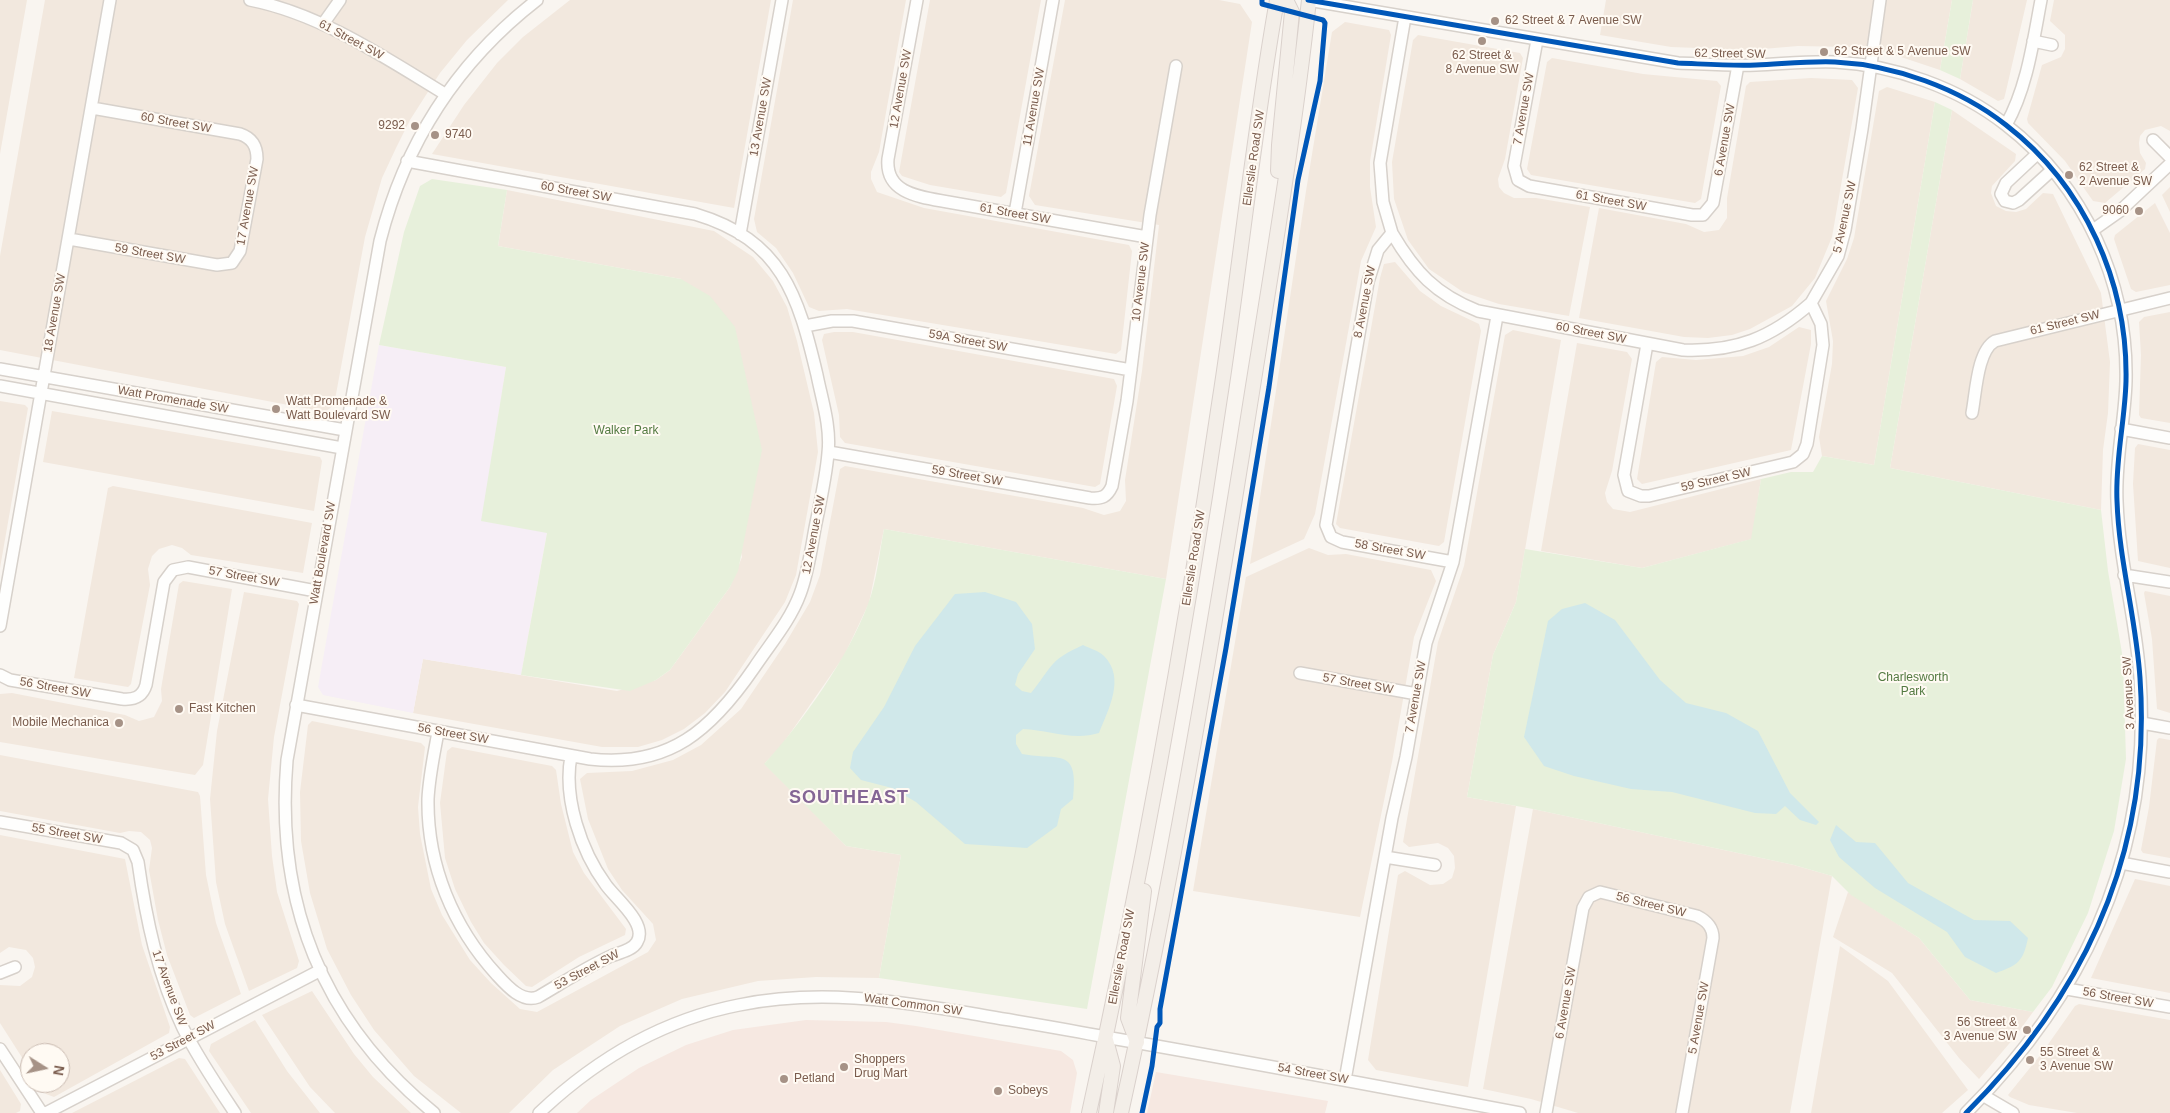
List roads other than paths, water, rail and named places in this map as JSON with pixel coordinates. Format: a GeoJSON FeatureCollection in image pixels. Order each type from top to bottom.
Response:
{"type":"FeatureCollection","features":[{"type":"Feature","properties":{"kind":"main road","name":"Ellerslie Road SW"},"geometry":{"type":"LineString","coordinates":[[1089,1113],[1106,1037],[1144,840],[1184,620],[1218,415],[1277,0]]}},
{"type":"Feature","properties":{"kind":"main road"},"geometry":{"type":"LineString","coordinates":[[1278,230],[1278,145],[1292,12],[1286,0]]}},
{"type":"Feature","properties":{"kind":"main road"},"geometry":{"type":"LineString","coordinates":[[1121,1113],[1151,979],[1217,609],[1278,230],[1309,0]]}},
{"type":"Feature","properties":{"kind":"main road"},"geometry":{"type":"LineString","coordinates":[[1137,1042],[1128,1018],[1144,894],[1144,840]]}},
{"type":"Feature","properties":{"kind":"main road"},"geometry":{"type":"LineString","coordinates":[[1106,1037],[1113,1066],[1106,1113]]}},
{"type":"Feature","properties":{"kind":"street","name":"18 Avenue SW"},"geometry":{"type":"LineString","coordinates":[[0,626],[110,0]]}},
{"type":"Feature","properties":{"kind":"street","name":"61 Street SW"},"geometry":{"type":"LineString","coordinates":[[250,0],[284,8],[323,24],[445,94]]}},
{"type":"Feature","properties":{"kind":"street"},"geometry":{"type":"LineString","coordinates":[[323,24],[340,0]]}},
{"type":"Feature","properties":{"kind":"street","name":"Watt Boulevard SW"},"geometry":{"type":"LineString","coordinates":[[434,1113],[409,1091],[375,1056],[346,1017],[321,970],[298,910],[286,850],[284,790],[296,705],[345,430],[380,241],[392,200],[407,161],[445,94],[482,48],[508,22],[537,0]]}},
{"type":"Feature","properties":{"kind":"street","name":"13 Avenue SW"},"geometry":{"type":"LineString","coordinates":[[740,234],[782,0]]}},
{"type":"Feature","properties":{"kind":"street","name":"12 Avenue SW"},"geometry":{"type":"LineString","coordinates":[[889,178],[888,160],[917,0]]}},
{"type":"Feature","properties":{"kind":"street","name":"11 Avenue SW"},"geometry":{"type":"LineString","coordinates":[[1015,213],[1053,0]]}},
{"type":"Feature","properties":{"kind":"street","name":"62 Street SW"},"geometry":{"type":"LineString","coordinates":[[1309,0],[1668,62],[1738,65],[1836,62],[1902,74],[1938,87],[1979,107],[2006,125],[2052,170],[2093,230]]}},
{"type":"Feature","properties":{"kind":"street","name":"5 Avenue SW"},"geometry":{"type":"LineString","coordinates":[[1811,303],[1830,272],[1842,244],[1880,0]]}},
{"type":"Feature","properties":{"kind":"street"},"geometry":{"type":"LineString","coordinates":[[2006,125],[2016,104],[2033,41],[2040,0]]}},
{"type":"Feature","properties":{"kind":"street"},"geometry":{"type":"LineString","coordinates":[[1392,233],[1381,189],[1380,163],[1406,17]]}},
{"type":"Feature","properties":{"kind":"street","name":"7 Avenue SW"},"geometry":{"type":"LineString","coordinates":[[1516,178],[1514,166],[1536,40]]}},
{"type":"Feature","properties":{"kind":"street"},"geometry":{"type":"LineString","coordinates":[[2033,41],[2052,44]]}},
{"type":"Feature","properties":{"kind":"street","name":"6 Avenue SW"},"geometry":{"type":"LineString","coordinates":[[1707,212],[1713,203],[1738,65]]}},
{"type":"Feature","properties":{"kind":"street","name":"10 Avenue SW"},"geometry":{"type":"LineString","coordinates":[[1105,496],[1112,486],[1131,370],[1147,237],[1176,66]]}},
{"type":"Feature","properties":{"kind":"street","name":"60 Street SW"},"geometry":{"type":"LineString","coordinates":[[92,108],[240,134],[250,138],[256,146]]}},
{"type":"Feature","properties":{"kind":"street"},"geometry":{"type":"LineString","coordinates":[[2153,140],[2170,157]]}},
{"type":"Feature","properties":{"kind":"street","name":"17 Avenue SW"},"geometry":{"type":"LineString","coordinates":[[232,263],[240,251],[257,159],[256,146]]}},
{"type":"Feature","properties":{"kind":"street"},"geometry":{"type":"LineString","coordinates":[[2037,154],[2003,187],[2001,194],[2005,201],[2015,202],[2052,170]]}},
{"type":"Feature","properties":{"kind":"street","name":"60 Street SW"},"geometry":{"type":"LineString","coordinates":[[407,161],[688,212],[715,220],[740,234]]}},
{"type":"Feature","properties":{"kind":"street"},"geometry":{"type":"LineString","coordinates":[[2093,230],[2120,211],[2170,164]]}},
{"type":"Feature","properties":{"kind":"street","name":"61 Street SW"},"geometry":{"type":"LineString","coordinates":[[889,178],[895,186],[933,199],[1147,237]]}},
{"type":"Feature","properties":{"kind":"street","name":"61 Street SW"},"geometry":{"type":"LineString","coordinates":[[1516,178],[1529,186],[1683,214],[1698,216],[1707,212]]}},
{"type":"Feature","properties":{"kind":"street","name":"3 Avenue SW"},"geometry":{"type":"LineString","coordinates":[[1966,1113],[1984,1096],[2024,1050],[2067,989],[2096,931],[2121,863],[2136,793],[2142,723],[2138,654],[2124,575],[2116,494],[2126,371],[2120,310],[2110,272],[2093,230]]}},
{"type":"Feature","properties":{"kind":"street","name":"60 Street SW"},"geometry":{"type":"LineString","coordinates":[[1392,233],[1413,266],[1436,288],[1464,306],[1497,316],[1647,344],[1699,351],[1734,347],[1776,330],[1811,303]]}},
{"type":"Feature","properties":{"kind":"street","name":"8 Avenue SW"},"geometry":{"type":"LineString","coordinates":[[1328,534],[1326,521],[1368,282],[1378,250],[1392,233]]}},
{"type":"Feature","properties":{"kind":"street","name":"12 Avenue SW"},"geometry":{"type":"LineString","coordinates":[[610,761],[639,758],[677,745],[708,725],[735,695],[784,624],[801,592],[807,571],[829,452],[825,410],[798,304],[785,278],[765,254],[740,234]]}},
{"type":"Feature","properties":{"kind":"street","name":"59 Street SW"},"geometry":{"type":"LineString","coordinates":[[69,239],[217,265],[232,263]]}},
{"type":"Feature","properties":{"kind":"street","name":"61 Street SW"},"geometry":{"type":"LineString","coordinates":[[1972,413],[1982,356],[1991,343],[2000,339],[2170,298]]}},
{"type":"Feature","properties":{"kind":"street","name":"59 Street SW"},"geometry":{"type":"LineString","coordinates":[[1647,344],[1624,475],[1628,491],[1641,496],[1649,496],[1793,462],[1803,454],[1807,444],[1822,345],[1821,324],[1811,303]]}},
{"type":"Feature","properties":{"kind":"street","name":"7 Avenue SW"},"geometry":{"type":"LineString","coordinates":[[1345,1080],[1385,857],[1428,637],[1453,562],[1497,316]]}},
{"type":"Feature","properties":{"kind":"street","name":"59A Street SW"},"geometry":{"type":"LineString","coordinates":[[805,326],[832,321],[853,321],[1131,370]]}},
{"type":"Feature","properties":{"kind":"street","name":"Watt Promenade SW"},"geometry":{"type":"LineString","coordinates":[[0,369],[345,430]]}},
{"type":"Feature","properties":{"kind":"street","name":"Watt Promenade SW"},"geometry":{"type":"LineString","coordinates":[[0,386],[342,448]]}},
{"type":"Feature","properties":{"kind":"street"},"geometry":{"type":"LineString","coordinates":[[2121,429],[2170,438]]}},
{"type":"Feature","properties":{"kind":"street","name":"59 Street SW"},"geometry":{"type":"LineString","coordinates":[[829,452],[1090,498],[1105,496]]}},
{"type":"Feature","properties":{"kind":"street","name":"58 Street SW"},"geometry":{"type":"LineString","coordinates":[[1328,534],[1342,542],[1453,562]]}},
{"type":"Feature","properties":{"kind":"street","name":"57 Street SW"},"geometry":{"type":"LineString","coordinates":[[140,696],[146,685],[164,582],[173,570],[188,567],[316,590]]}},
{"type":"Feature","properties":{"kind":"street"},"geometry":{"type":"LineString","coordinates":[[2124,575],[2170,582]]}},
{"type":"Feature","properties":{"kind":"street","name":"57 Street SW"},"geometry":{"type":"LineString","coordinates":[[1300,673],[1417,694]]}},
{"type":"Feature","properties":{"kind":"street","name":"56 Street SW"},"geometry":{"type":"LineString","coordinates":[[0,675],[10,680],[122,699],[131,700],[140,696]]}},
{"type":"Feature","properties":{"kind":"street","name":"56 Street SW"},"geometry":{"type":"LineString","coordinates":[[296,705],[571,756],[610,761]]}},
{"type":"Feature","properties":{"kind":"street"},"geometry":{"type":"LineString","coordinates":[[2142,723],[2170,728]]}},
{"type":"Feature","properties":{"kind":"street","name":"53 Street SW"},"geometry":{"type":"LineString","coordinates":[[438,732],[428,807],[432,848],[441,884],[455,916],[478,952],[515,992],[529,999],[538,997],[571,976],[631,947],[637,942],[639,935],[637,922],[600,876],[583,841],[568,774],[571,756]]}},
{"type":"Feature","properties":{"kind":"street","name":"55 Street SW"},"geometry":{"type":"LineString","coordinates":[[0,822],[121,843],[133,850]]}},
{"type":"Feature","properties":{"kind":"street","name":"17 Avenue SW"},"geometry":{"type":"LineString","coordinates":[[133,850],[137,857],[146,915],[159,968],[188,1038],[235,1113]]}},
{"type":"Feature","properties":{"kind":"street"},"geometry":{"type":"LineString","coordinates":[[1385,857],[1435,865]]}},
{"type":"Feature","properties":{"kind":"street"},"geometry":{"type":"LineString","coordinates":[[2121,863],[2170,872]]}},
{"type":"Feature","properties":{"kind":"street","name":"56 Street SW"},"geometry":{"type":"LineString","coordinates":[[1592,895],[1605,893],[1697,916],[1709,924]]}},
{"type":"Feature","properties":{"kind":"street","name":"6 Avenue SW"},"geometry":{"type":"LineString","coordinates":[[1546,1113],[1583,908],[1592,895]]}},
{"type":"Feature","properties":{"kind":"street","name":"5 Avenue SW"},"geometry":{"type":"LineString","coordinates":[[1682,1113],[1713,938],[1709,924]]}},
{"type":"Feature","properties":{"kind":"street"},"geometry":{"type":"LineString","coordinates":[[0,973],[15,967]]}},
{"type":"Feature","properties":{"kind":"street","name":"53 Street SW"},"geometry":{"type":"LineString","coordinates":[[46,1113],[321,970]]}},
{"type":"Feature","properties":{"kind":"street","name":"56 Street SW"},"geometry":{"type":"LineString","coordinates":[[2067,989],[2170,1007]]}},
{"type":"Feature","properties":{"kind":"street","name":"Watt Common SW"},"geometry":{"type":"LineString","coordinates":[[539,1113],[571,1084],[599,1063],[646,1035],[714,1011],[766,1000],[814,997],[879,998],[1106,1037]]}},
{"type":"Feature","properties":{"kind":"street","name":"54 Street SW"},"geometry":{"type":"LineString","coordinates":[[1106,1037],[1520,1113]]}},
{"type":"Feature","properties":{"kind":"street"},"geometry":{"type":"LineString","coordinates":[[0,1049],[42,1113]]}},
{"type":"Feature","properties":{"kind":"street"},"geometry":{"type":"LineString","coordinates":[[1984,1096],[2013,1113]]}},
{"type":"Feature","properties":{"kind":"water"},"geometry":{"type":"Polygon","coordinates":[[[985,592],[1016,602],[1032,624],[1035,649],[1018,674],[1015,685],[1022,691],[1031,693],[1057,660],[1083,645],[1104,656],[1114,674],[1113,694],[1099,733],[1070,736],[1023,729],[1016,735],[1016,744],[1022,754],[1064,759],[1069,763],[1073,771],[1073,799],[1061,809],[1057,826],[1027,848],[965,844],[916,802],[892,788],[861,780],[850,768],[853,752],[884,707],[915,646],[955,594],[985,592]]]}},
{"type":"Feature","properties":{"kind":"water"},"geometry":{"type":"Polygon","coordinates":[[[1585,603],[1615,620],[1660,680],[1686,703],[1726,713],[1758,731],[1790,793],[1819,822],[1816,825],[1800,820],[1785,806],[1776,814],[1755,813],[1672,792],[1631,789],[1574,776],[1544,766],[1524,737],[1548,621],[1562,609],[1585,603]]]}},
{"type":"Feature","properties":{"kind":"water"},"geometry":{"type":"Polygon","coordinates":[[[1836,825],[1856,842],[1875,843],[1908,883],[1974,920],[2010,921],[2028,938],[2021,958],[2010,968],[1996,973],[1965,957],[1947,932],[1875,888],[1839,857],[1830,840],[1836,825]]]}},
{"type":"Feature","properties":{"kind":"place","name":"62 Street & 7 Avenue SW"},"geometry":{"type":"Point","coordinates":[1495,21]}},
{"type":"Feature","properties":{"kind":"place","name":"62 Street & 8 Avenue SW"},"geometry":{"type":"Point","coordinates":[1482,41]}},
{"type":"Feature","properties":{"kind":"place","name":"62 Street & 5 Avenue SW"},"geometry":{"type":"Point","coordinates":[1824,52]}},
{"type":"Feature","properties":{"kind":"place","name":"9292"},"geometry":{"type":"Point","coordinates":[415,126]}},
{"type":"Feature","properties":{"kind":"place","name":"9740"},"geometry":{"type":"Point","coordinates":[435,135]}},
{"type":"Feature","properties":{"kind":"place","name":"62 Street & 2 Avenue SW"},"geometry":{"type":"Point","coordinates":[2069,175]}},
{"type":"Feature","properties":{"kind":"place","name":"9060"},"geometry":{"type":"Point","coordinates":[2139,211]}},
{"type":"Feature","properties":{"kind":"place","name":"Watt Promenade & Watt Boulevard SW"},"geometry":{"type":"Point","coordinates":[276,409]}},
{"type":"Feature","properties":{"kind":"place","name":"Fast Kitchen"},"geometry":{"type":"Point","coordinates":[179,709]}},
{"type":"Feature","properties":{"kind":"place","name":"Mobile Mechanica"},"geometry":{"type":"Point","coordinates":[119,723]}},
{"type":"Feature","properties":{"kind":"place","name":"56 Street & 3 Avenue SW"},"geometry":{"type":"Point","coordinates":[2027,1030]}},
{"type":"Feature","properties":{"kind":"place","name":"55 Street & 3 Avenue SW"},"geometry":{"type":"Point","coordinates":[2030,1060]}},
{"type":"Feature","properties":{"kind":"place","name":"Shoppers Drug Mart"},"geometry":{"type":"Point","coordinates":[844,1067]}},
{"type":"Feature","properties":{"kind":"place","name":"Petland"},"geometry":{"type":"Point","coordinates":[784,1079]}},
{"type":"Feature","properties":{"kind":"place","name":"Sobeys"},"geometry":{"type":"Point","coordinates":[998,1091]}},
{"type":"Feature","properties":{"kind":"district","name":"SOUTHEAST"},"geometry":{"type":"Point","coordinates":[849,798]}},
{"type":"Feature","properties":{"kind":"park label","name":"Walker Park"},"geometry":{"type":"Point","coordinates":[626,431]}},
{"type":"Feature","properties":{"kind":"park label","name":"Charlesworth Park"},"geometry":{"type":"Point","coordinates":[1913,685]}}]}
